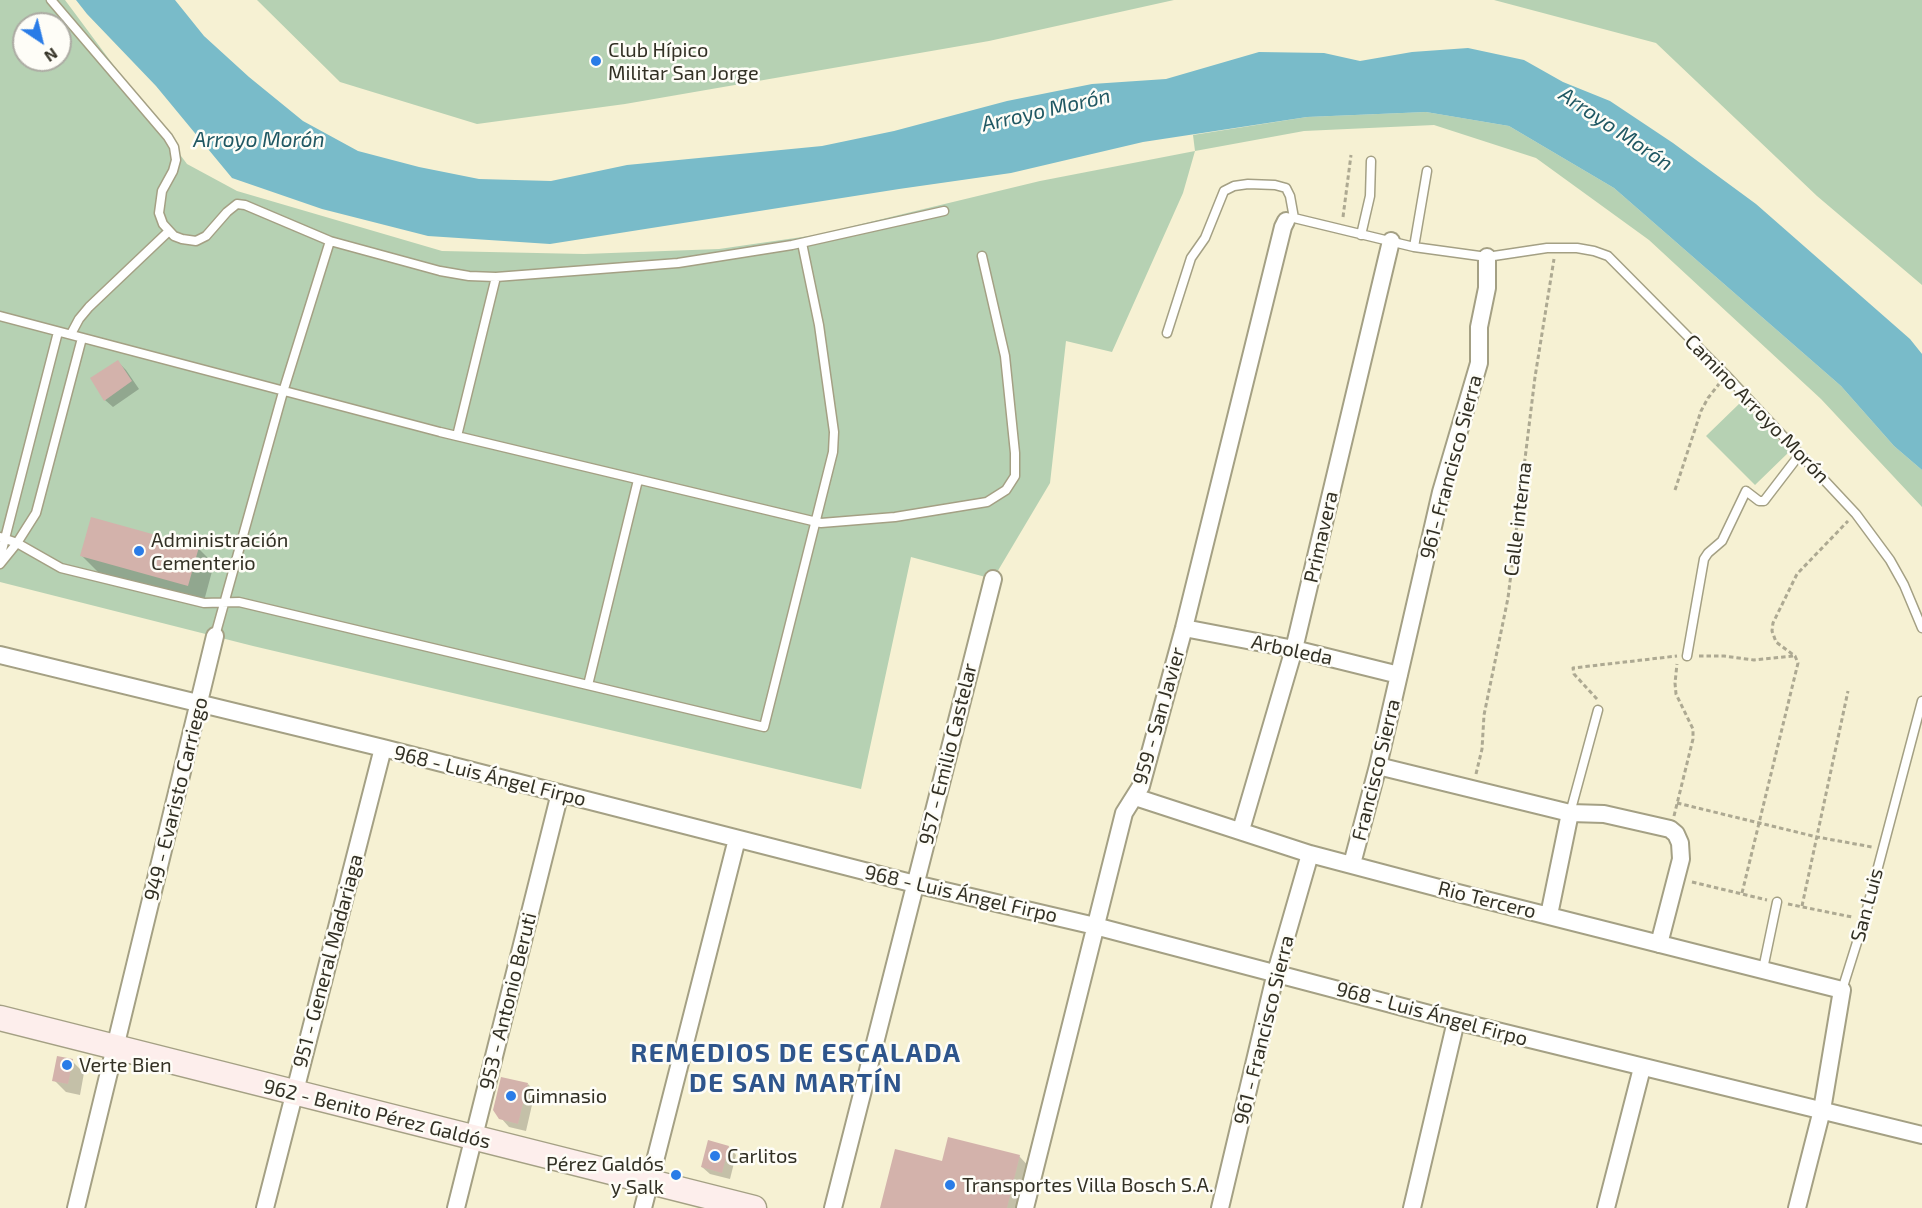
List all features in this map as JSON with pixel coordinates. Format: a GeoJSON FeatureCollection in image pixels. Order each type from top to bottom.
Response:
{"type":"FeatureCollection","features":[{"type":"Feature","properties":{"kind":"main road","name":"962 - Benito Pérez Galdós"},"geometry":{"type":"LineString","coordinates":[[0,1018],[754,1208]]}},
{"type":"Feature","properties":{"kind":"street","name":"959 - San Javier"},"geometry":{"type":"LineString","coordinates":[[1025,1208],[1124,813],[1142,786],[1184,628],[1283,227],[1290,219]]}},
{"type":"Feature","properties":{"kind":"street","name":"Primavera"},"geometry":{"type":"LineString","coordinates":[[1241,830],[1294,649],[1391,241]]}},
{"type":"Feature","properties":{"kind":"street","name":"961- Francisco Sierra"},"geometry":{"type":"LineString","coordinates":[[1399,675],[1441,492],[1479,363],[1479,327],[1487,288],[1487,257]]}},
{"type":"Feature","properties":{"kind":"street","name":"957 - Emilio Castelar"},"geometry":{"type":"LineString","coordinates":[[833,1208],[993,579]]}},
{"type":"Feature","properties":{"kind":"street","name":"Arboleda"},"geometry":{"type":"LineString","coordinates":[[1184,628],[1294,649],[1399,675]]}},
{"type":"Feature","properties":{"kind":"street","name":"949 - Evaristo Carriego"},"geometry":{"type":"LineString","coordinates":[[76,1208],[215,636]]}},
{"type":"Feature","properties":{"kind":"street","name":"968 - Luis Ángel Firpo"},"geometry":{"type":"LineString","coordinates":[[0,655],[383,748],[915,884],[1095,926],[1642,1068],[1922,1135]]}},
{"type":"Feature","properties":{"kind":"street","name":"Francisco Sierra"},"geometry":{"type":"LineString","coordinates":[[1352,864],[1399,675]]}},
{"type":"Feature","properties":{"kind":"street","name":"951 - General Madariaga"},"geometry":{"type":"LineString","coordinates":[[264,1208],[383,748]]}},
{"type":"Feature","properties":{"kind":"street"},"geometry":{"type":"LineString","coordinates":[[1378,766],[1570,813],[1604,814],[1670,829],[1676,834],[1680,843],[1681,859],[1659,944]]}},
{"type":"Feature","properties":{"kind":"street","name":"953 - Antonio Beruti"},"geometry":{"type":"LineString","coordinates":[[456,1208],[560,793]]}},
{"type":"Feature","properties":{"kind":"street","name":"Rio Tercero"},"geometry":{"type":"LineString","coordinates":[[1135,796],[1310,854],[1842,990]]}},
{"type":"Feature","properties":{"kind":"street"},"geometry":{"type":"LineString","coordinates":[[1549,915],[1570,813]]}},
{"type":"Feature","properties":{"kind":"street"},"geometry":{"type":"LineString","coordinates":[[643,1208],[737,839]]}},
{"type":"Feature","properties":{"kind":"street","name":"961 - Francisco Sierra"},"geometry":{"type":"LineString","coordinates":[[1221,1208],[1276,972],[1310,854]]}},
{"type":"Feature","properties":{"kind":"street","name":"San Luis"},"geometry":{"type":"LineString","coordinates":[[1797,1208],[1822,1110],[1842,990]]}},
{"type":"Feature","properties":{"kind":"street"},"geometry":{"type":"LineString","coordinates":[[1412,1208],[1456,1021]]}},
{"type":"Feature","properties":{"kind":"street"},"geometry":{"type":"LineString","coordinates":[[1606,1208],[1642,1068]]}},
{"type":"Feature","properties":{"kind":"lane"},"geometry":{"type":"LineString","coordinates":[[51,0],[174,147],[176,160],[162,191],[159,213],[169,231],[182,239],[196,241],[206,236],[226,212],[237,204],[330,241],[440,271],[469,276],[496,277],[678,262],[802,243],[944,211]]}},
{"type":"Feature","properties":{"kind":"lane"},"geometry":{"type":"LineString","coordinates":[[1361,235],[1370,196],[1371,161]]}},
{"type":"Feature","properties":{"kind":"lane"},"geometry":{"type":"LineString","coordinates":[[1414,247],[1427,171]]}},
{"type":"Feature","properties":{"kind":"lane"},"geometry":{"type":"LineString","coordinates":[[1167,333],[1191,258],[1205,238],[1224,191],[1234,186],[1275,185],[1286,188],[1290,196],[1290,219],[1341,228],[1414,247],[1487,257],[1552,248]]}},
{"type":"Feature","properties":{"kind":"lane"},"geometry":{"type":"LineString","coordinates":[[71,334],[89,307],[169,231]]}},
{"type":"Feature","properties":{"kind":"lane","name":"949 - Evaristo Carriego"},"geometry":{"type":"LineString","coordinates":[[215,636],[283,392],[330,241]]}},
{"type":"Feature","properties":{"kind":"lane"},"geometry":{"type":"LineString","coordinates":[[2,537],[61,568],[204,603],[239,602],[764,727],[833,452],[834,432],[819,325],[802,243]]}},
{"type":"Feature","properties":{"kind":"lane","name":"Camino Arroyo Morón"},"geometry":{"type":"LineString","coordinates":[[1552,248],[1594,251],[1608,256],[1726,375],[1856,514],[1890,560],[1904,585],[1922,628]]}},
{"type":"Feature","properties":{"kind":"lane"},"geometry":{"type":"LineString","coordinates":[[0,316],[283,392],[814,523],[895,517],[987,502],[1006,490],[1015,476],[1015,453],[1005,356],[982,256]]}},
{"type":"Feature","properties":{"kind":"lane"},"geometry":{"type":"LineString","coordinates":[[457,436],[496,277]]}},
{"type":"Feature","properties":{"kind":"lane"},"geometry":{"type":"LineString","coordinates":[[0,558],[2,537],[58,332]]}},
{"type":"Feature","properties":{"kind":"lane"},"geometry":{"type":"LineString","coordinates":[[0,564],[36,513],[82,338]]}},
{"type":"Feature","properties":{"kind":"lane"},"geometry":{"type":"LineString","coordinates":[[1683,656],[1704,559],[1722,542],[1746,491],[1759,501],[1764,501],[1800,454]]}},
{"type":"Feature","properties":{"kind":"lane"},"geometry":{"type":"LineString","coordinates":[[588,685],[638,480]]}},
{"type":"Feature","properties":{"kind":"lane","name":"San Luis"},"geometry":{"type":"LineString","coordinates":[[1842,990],[1864,920],[1922,701]]}},
{"type":"Feature","properties":{"kind":"lane"},"geometry":{"type":"LineString","coordinates":[[1570,813],[1598,710]]}},
{"type":"Feature","properties":{"kind":"lane"},"geometry":{"type":"LineString","coordinates":[[1763,969],[1778,902]]}},
{"type":"Feature","properties":{"kind":"path"},"geometry":{"type":"LineString","coordinates":[[1341,228],[1351,155]]}},
{"type":"Feature","properties":{"kind":"path","name":"Calle interna"},"geometry":{"type":"LineString","coordinates":[[1472,788],[1482,749],[1484,716],[1508,598],[1552,248]]}},
{"type":"Feature","properties":{"kind":"path"},"geometry":{"type":"LineString","coordinates":[[1675,490],[1701,411],[1726,375]]}},
{"type":"Feature","properties":{"kind":"path"},"geometry":{"type":"LineString","coordinates":[[1742,892],[1798,663],[1795,656],[1776,642],[1772,631],[1773,623],[1797,574],[1856,514]]}},
{"type":"Feature","properties":{"kind":"path"},"geometry":{"type":"LineString","coordinates":[[1598,710],[1597,699],[1574,674],[1573,668],[1683,656],[1725,656],[1754,660],[1795,656]]}},
{"type":"Feature","properties":{"kind":"path"},"geometry":{"type":"LineString","coordinates":[[1670,829],[1693,739],[1693,729],[1676,694],[1675,683],[1683,656]]}},
{"type":"Feature","properties":{"kind":"path"},"geometry":{"type":"LineString","coordinates":[[1802,906],[1848,691]]}},
{"type":"Feature","properties":{"kind":"path"},"geometry":{"type":"LineString","coordinates":[[1677,803],[1817,837],[1882,849]]}},
{"type":"Feature","properties":{"kind":"green space"},"geometry":{"type":"Polygon","coordinates":[[[0,0],[65,0],[187,164],[237,191],[442,251],[584,254],[719,249],[816,235],[1040,181],[1195,151],[1183,193],[1112,352],[1066,341],[1050,483],[993,579],[911,557],[861,789],[253,646],[0,582],[0,0]]]}},
{"type":"Feature","properties":{"kind":"green space","name":"Club Hípico Militar San Jorge"},"geometry":{"type":"Polygon","coordinates":[[[257,0],[1174,0],[989,41],[625,104],[477,124],[340,82],[257,0]]]}},
{"type":"Feature","properties":{"kind":"green space"},"geometry":{"type":"Polygon","coordinates":[[[1494,0],[1922,0],[1922,285],[1817,196],[1656,43],[1494,0]]]}},
{"type":"Feature","properties":{"kind":"green space"},"geometry":{"type":"Polygon","coordinates":[[[1426,112],[1509,126],[1614,188],[1841,386],[1894,446],[1922,470],[1922,507],[1821,399],[1649,240],[1536,158],[1434,125],[1304,131],[1195,151],[1193,135],[1307,117],[1426,112]]]}},
{"type":"Feature","properties":{"kind":"green space"},"geometry":{"type":"Polygon","coordinates":[[[1741,402],[1790,451],[1755,485],[1706,436],[1741,402]]]}},
{"type":"Feature","properties":{"kind":"water","name":"Arroyo Morón"},"geometry":{"type":"Polygon","coordinates":[[[76,0],[175,0],[204,36],[303,121],[358,151],[419,167],[479,179],[551,181],[627,165],[822,146],[894,131],[1007,101],[1092,84],[1166,79],[1259,52],[1324,53],[1360,61],[1412,52],[1468,48],[1524,60],[1563,82],[1610,101],[1673,143],[1756,204],[1910,339],[1922,354],[1922,470],[1894,446],[1841,386],[1614,188],[1509,126],[1426,112],[1307,117],[1143,142],[1011,173],[550,244],[428,236],[322,209],[232,178],[156,86],[76,0]]]}},
{"type":"Feature","properties":{"kind":"building"},"geometry":{"type":"Polygon","coordinates":[[[118,360],[132,381],[104,401],[90,378],[118,360]]]}},
{"type":"Feature","properties":{"kind":"building","name":"Administración Cementerio"},"geometry":{"type":"Polygon","coordinates":[[[91,517],[199,547],[188,586],[80,556],[91,517]]]}},
{"type":"Feature","properties":{"kind":"building"},"geometry":{"type":"Polygon","coordinates":[[[57,1056],[73,1059],[68,1084],[52,1081],[57,1056]]]}},
{"type":"Feature","properties":{"kind":"building","name":"Gimnasio"},"geometry":{"type":"Polygon","coordinates":[[[501,1077],[528,1083],[518,1124],[499,1119],[493,1110],[501,1077]]]}},
{"type":"Feature","properties":{"kind":"building","name":"Transportes Villa Bosch S.A."},"geometry":{"type":"Polygon","coordinates":[[[948,1137],[1020,1155],[1007,1208],[880,1208],[895,1149],[942,1161],[948,1137]]]}},
{"type":"Feature","properties":{"kind":"building","name":"Carlitos"},"geometry":{"type":"Polygon","coordinates":[[[708,1140],[729,1146],[722,1173],[701,1167],[708,1140]]]}},
{"type":"Feature","properties":{"kind":"place","name":"Club Hípico Militar San Jorge"},"geometry":{"type":"Point","coordinates":[596,61]}},
{"type":"Feature","properties":{"kind":"place","name":"Administración Cementerio"},"geometry":{"type":"Point","coordinates":[139,551]}},
{"type":"Feature","properties":{"kind":"place","name":"Verte Bien"},"geometry":{"type":"Point","coordinates":[67,1065]}},
{"type":"Feature","properties":{"kind":"place","name":"Gimnasio"},"geometry":{"type":"Point","coordinates":[511,1096]}},
{"type":"Feature","properties":{"kind":"place","name":"Carlitos"},"geometry":{"type":"Point","coordinates":[715,1156]}},
{"type":"Feature","properties":{"kind":"place","name":"Pérez Galdós y Salk"},"geometry":{"type":"Point","coordinates":[676,1175]}},
{"type":"Feature","properties":{"kind":"place","name":"Transportes Villa Bosch S.A."},"geometry":{"type":"Point","coordinates":[950,1185]}},
{"type":"Feature","properties":{"kind":"district","name":"REMEDIOS DE ESCALADA DE SAN MARTÍN"},"geometry":{"type":"Point","coordinates":[796,1068]}}]}
